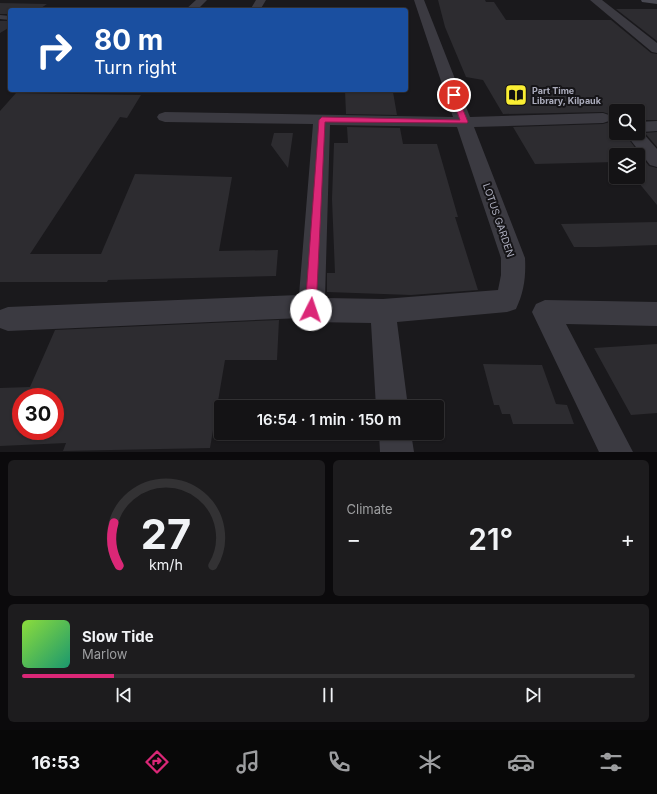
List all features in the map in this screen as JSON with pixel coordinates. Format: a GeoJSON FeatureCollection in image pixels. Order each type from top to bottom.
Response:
{"type":"FeatureCollection","features":[{"type":"Feature","properties":{"kind":"main road"},"geometry":{"type":"LineString","coordinates":[[646,0],[657,1]]}},
{"type":"Feature","properties":{"kind":"street"},"geometry":{"type":"LineString","coordinates":[[192,8],[202,0]]}},
{"type":"Feature","properties":{"kind":"street","name":"LOTUS GARDEN"},"geometry":{"type":"LineString","coordinates":[[383,311],[507,301],[511,293],[514,276],[513,258],[418,0]]}},
{"type":"Feature","properties":{"kind":"street"},"geometry":{"type":"LineString","coordinates":[[595,0],[657,49]]}},
{"type":"Feature","properties":{"kind":"street"},"geometry":{"type":"LineString","coordinates":[[165,117],[464,122],[603,118]]}},
{"type":"Feature","properties":{"kind":"street"},"geometry":{"type":"LineString","coordinates":[[322,120],[311,310],[383,311],[391,400]]}},
{"type":"Feature","properties":{"kind":"street"},"geometry":{"type":"LineString","coordinates":[[645,127],[657,126]]}},
{"type":"Feature","properties":{"kind":"street"},"geometry":{"type":"LineString","coordinates":[[639,140],[657,161]]}},
{"type":"Feature","properties":{"kind":"street"},"geometry":{"type":"LineString","coordinates":[[8,319],[311,306]]}},
{"type":"Feature","properties":{"kind":"street"},"geometry":{"type":"LineString","coordinates":[[616,452],[545,312],[657,314]]}},
{"type":"Feature","properties":{"kind":"street"},"geometry":{"type":"LineString","coordinates":[[396,440],[397,452]]}},
{"type":"Feature","properties":{"kind":"building"},"geometry":{"type":"Polygon","coordinates":[[[438,0],[485,0],[486,2],[494,2],[506,20],[611,20],[651,53],[657,54],[657,120],[645,120],[645,104],[609,104],[609,114],[603,112],[503,114],[483,80],[466,77],[445,27],[438,0]]]}},
{"type":"Feature","properties":{"kind":"building"},"geometry":{"type":"Polygon","coordinates":[[[0,3],[47,4],[41,8],[8,8],[8,14],[0,14],[0,3]]]}},
{"type":"Feature","properties":{"kind":"building"},"geometry":{"type":"Polygon","coordinates":[[[616,9],[657,9],[657,41],[616,9]]]}},
{"type":"Feature","properties":{"kind":"building"},"geometry":{"type":"Polygon","coordinates":[[[0,21],[8,21],[8,28],[0,33],[0,21]]]}},
{"type":"Feature","properties":{"kind":"building"},"geometry":{"type":"Polygon","coordinates":[[[345,92],[393,92],[397,115],[346,114],[345,92]]]}},
{"type":"Feature","properties":{"kind":"building"},"geometry":{"type":"Polygon","coordinates":[[[16,93],[141,95],[127,118],[120,117],[30,254],[101,254],[135,174],[232,177],[219,251],[278,250],[276,276],[108,280],[107,282],[0,282],[0,111],[16,93]]]}},
{"type":"Feature","properties":{"kind":"building"},"geometry":{"type":"Polygon","coordinates":[[[609,122],[609,140],[629,140],[635,148],[609,148],[609,162],[535,164],[513,127],[603,124],[609,122]]]}},
{"type":"Feature","properties":{"kind":"building"},"geometry":{"type":"Polygon","coordinates":[[[347,127],[400,128],[403,144],[437,144],[458,217],[455,217],[478,290],[411,295],[327,292],[327,273],[335,273],[332,199],[334,143],[348,143],[347,127]]]}},
{"type":"Feature","properties":{"kind":"building"},"geometry":{"type":"Polygon","coordinates":[[[657,132],[657,147],[645,133],[657,132]]]}},
{"type":"Feature","properties":{"kind":"building"},"geometry":{"type":"Polygon","coordinates":[[[274,133],[293,133],[288,168],[271,145],[274,133]]]}},
{"type":"Feature","properties":{"kind":"building"},"geometry":{"type":"Polygon","coordinates":[[[645,161],[649,166],[657,168],[657,205],[640,184],[645,184],[645,161]]]}},
{"type":"Feature","properties":{"kind":"building"},"geometry":{"type":"Polygon","coordinates":[[[657,222],[657,245],[597,247],[574,247],[561,224],[657,222]]]}},
{"type":"Feature","properties":{"kind":"building"},"geometry":{"type":"Polygon","coordinates":[[[279,320],[277,360],[225,360],[218,400],[214,400],[214,425],[210,448],[63,451],[66,443],[0,446],[0,388],[30,387],[55,330],[279,320]]]}},
{"type":"Feature","properties":{"kind":"building"},"geometry":{"type":"Polygon","coordinates":[[[657,344],[657,413],[631,415],[594,348],[657,344]]]}},
{"type":"Feature","properties":{"kind":"building"},"geometry":{"type":"Polygon","coordinates":[[[483,364],[542,365],[556,404],[567,405],[574,424],[513,424],[510,414],[502,414],[499,405],[494,405],[483,364]]]}},
{"type":"Feature","properties":{"kind":"place","name":"Part Time Library, Kilpauk"},"geometry":{"type":"Point","coordinates":[516,95]}},
{"type":"Feature","properties":{"kind":"route"},"geometry":{"type":"LineString","coordinates":[[311,310],[322,120],[464,122],[454,95]]}}]}
